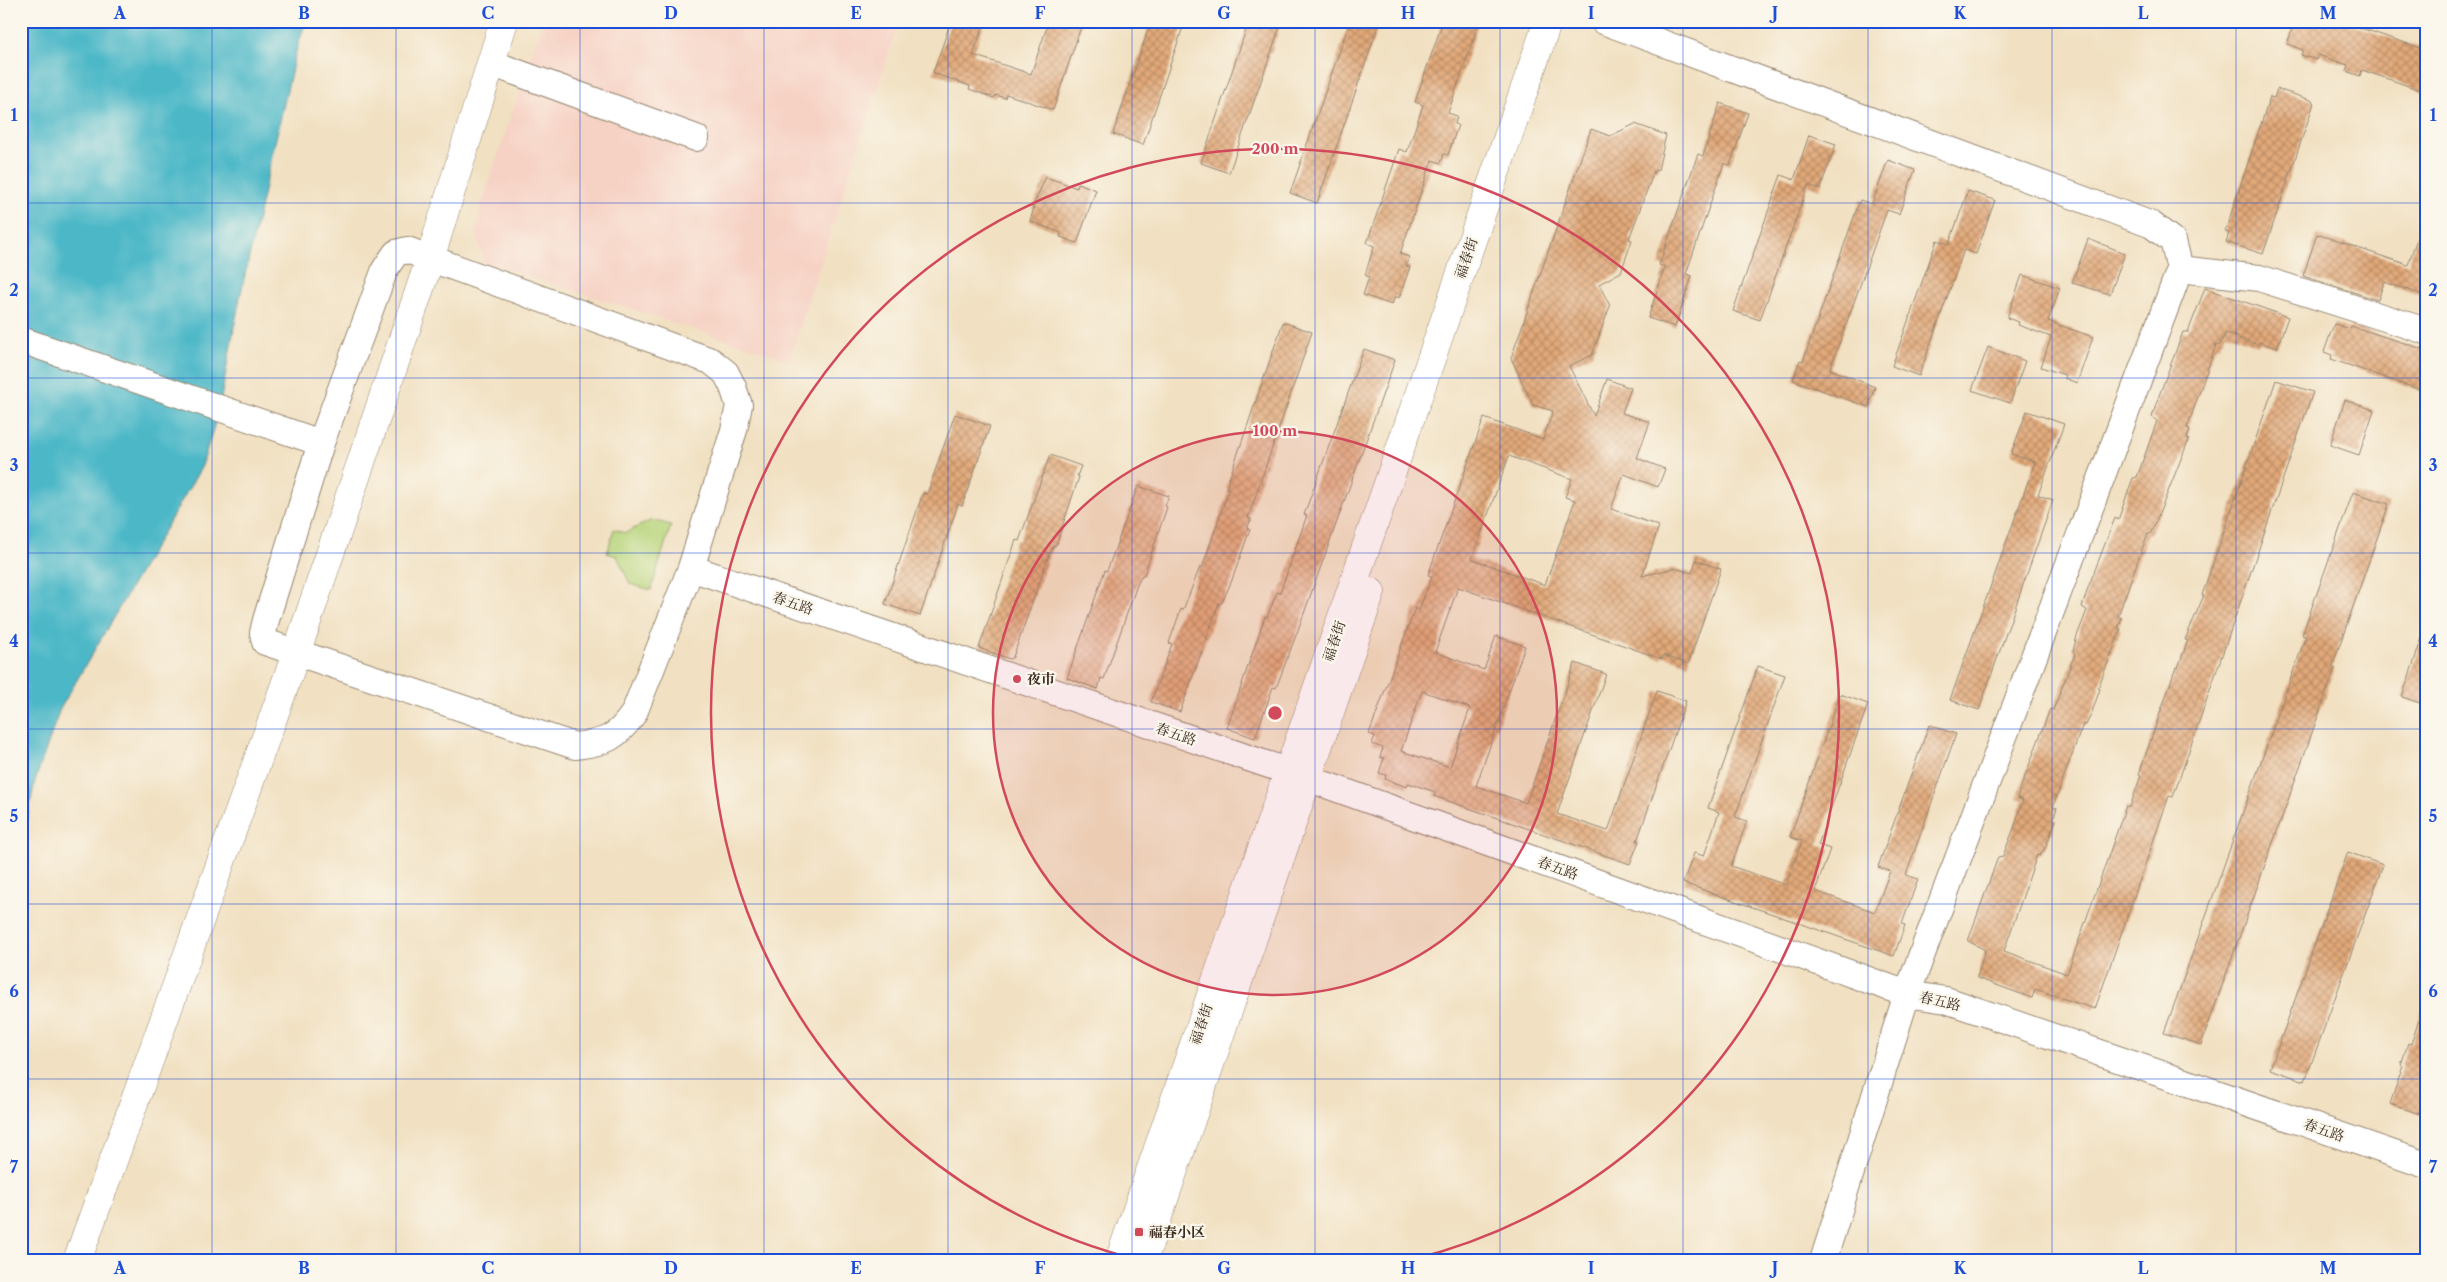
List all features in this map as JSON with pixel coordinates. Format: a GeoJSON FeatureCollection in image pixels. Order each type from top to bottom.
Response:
{"type":"FeatureCollection","features":[{"type":"Feature","properties":{"kind":"main road"},"geometry":{"type":"LineString","coordinates":[[79,1260],[296,654],[430,259],[504,21]]}},
{"type":"Feature","properties":{"kind":"main road","name":"福春街"},"geometry":{"type":"LineString","coordinates":[[1143,1261],[1298,775],[1548,21]]}},
{"type":"Feature","properties":{"kind":"main road","name":"福春街"},"geometry":{"type":"LineString","coordinates":[[1120,1261],[1298,775],[1566,21]]}},
{"type":"Feature","properties":{"kind":"street"},"geometry":{"type":"LineString","coordinates":[[1603,21],[2152,224],[2173,241],[2180,269],[1907,994],[1823,1261]]}},
{"type":"Feature","properties":{"kind":"street"},"geometry":{"type":"LineString","coordinates":[[491,63],[696,138]]}},
{"type":"Feature","properties":{"kind":"street"},"geometry":{"type":"LineString","coordinates":[[406,250],[430,259],[711,361],[726,373],[733,387],[739,405],[734,430],[691,568],[634,713],[622,731],[599,744],[575,746],[296,654],[265,642],[263,634],[266,620],[321,443],[385,269],[396,253],[406,250]]}},
{"type":"Feature","properties":{"kind":"street"},"geometry":{"type":"LineString","coordinates":[[2180,269],[2258,278],[2426,330]]}},
{"type":"Feature","properties":{"kind":"street"},"geometry":{"type":"LineString","coordinates":[[21,340],[321,443]]}},
{"type":"Feature","properties":{"kind":"street","name":"春五路"},"geometry":{"type":"LineString","coordinates":[[691,568],[1298,775],[1907,994],[1946,1000],[2426,1165]]}},
{"type":"Feature","properties":{"kind":"shaded area"},"geometry":{"type":"Polygon","coordinates":[[[543,21],[899,21],[789,360],[484,262],[476,233],[482,202],[543,21]]]}},
{"type":"Feature","properties":{"kind":"green space"},"geometry":{"type":"Polygon","coordinates":[[[652,520],[671,525],[651,590],[630,584],[617,556],[607,553],[614,529],[625,533],[652,520]]]}},
{"type":"Feature","properties":{"kind":"water"},"geometry":{"type":"Polygon","coordinates":[[[21,21],[306,21],[295,55],[240,297],[219,409],[202,466],[60,709],[35,781],[21,847],[21,21]]]}},
{"type":"Feature","properties":{"kind":"building"},"geometry":{"type":"Polygon","coordinates":[[[951,21],[985,21],[973,55],[1031,74],[1049,21],[1083,21],[1053,110],[1006,94],[1005,98],[996,95],[994,98],[969,89],[970,86],[933,73],[951,21]]]}},
{"type":"Feature","properties":{"kind":"building"},"geometry":{"type":"Polygon","coordinates":[[[1151,21],[1185,21],[1143,145],[1113,134],[1151,21]]]}},
{"type":"Feature","properties":{"kind":"building"},"geometry":{"type":"Polygon","coordinates":[[[1249,21],[1282,21],[1229,173],[1201,163],[1249,21]]]}},
{"type":"Feature","properties":{"kind":"building"},"geometry":{"type":"Polygon","coordinates":[[[1350,21],[1380,21],[1317,203],[1290,193],[1350,21]]]}},
{"type":"Feature","properties":{"kind":"building"},"geometry":{"type":"Polygon","coordinates":[[[1443,21],[1475,21],[1474,24],[1478,25],[1448,113],[1457,116],[1455,124],[1458,125],[1448,155],[1444,154],[1441,163],[1432,160],[1400,254],[1409,257],[1406,266],[1410,267],[1399,298],[1395,296],[1392,305],[1363,295],[1369,277],[1365,275],[1374,246],[1367,243],[1399,149],[1407,152],[1423,105],[1415,102],[1443,21]]]}},
{"type":"Feature","properties":{"kind":"building"},"geometry":{"type":"Polygon","coordinates":[[[2295,21],[2340,21],[2426,50],[2426,92],[2362,70],[2360,76],[2346,71],[2348,65],[2318,55],[2316,60],[2301,55],[2303,50],[2287,44],[2295,21]]]}},
{"type":"Feature","properties":{"kind":"building"},"geometry":{"type":"Polygon","coordinates":[[[2277,89],[2311,100],[2314,103],[2263,254],[2226,242],[2229,233],[2225,232],[2270,97],[2274,98],[2277,89]]]}},
{"type":"Feature","properties":{"kind":"building"},"geometry":{"type":"Polygon","coordinates":[[[1720,103],[1748,113],[1730,165],[1724,163],[1686,274],[1692,276],[1675,327],[1648,318],[1665,267],[1659,265],[1698,154],[1703,156],[1720,103]]]}},
{"type":"Feature","properties":{"kind":"building"},"geometry":{"type":"Polygon","coordinates":[[[1635,124],[1666,135],[1658,170],[1654,171],[1629,239],[1632,240],[1621,272],[1599,284],[1610,306],[1592,355],[1569,366],[1594,416],[1607,379],[1631,388],[1622,413],[1650,422],[1637,458],[1665,469],[1658,487],[1624,474],[1611,509],[1659,526],[1642,576],[1674,568],[1692,573],[1696,560],[1721,569],[1688,664],[1663,655],[1662,659],[1458,587],[1435,652],[1484,670],[1496,636],[1525,646],[1476,786],[1526,803],[1575,663],[1606,674],[1557,814],[1608,831],[1657,691],[1686,701],[1630,864],[1434,796],[1436,792],[1408,783],[1407,787],[1385,779],[1386,775],[1379,773],[1384,758],[1380,757],[1383,748],[1372,744],[1375,736],[1369,734],[1415,608],[1419,610],[1432,576],[1428,575],[1484,418],[1543,439],[1553,411],[1533,405],[1511,358],[1591,129],[1610,136],[1635,124]],[[1509,456],[1472,559],[1545,585],[1575,500],[1565,497],[1572,479],[1509,456]],[[1422,691],[1401,751],[1450,767],[1470,708],[1422,691]]]}},
{"type":"Feature","properties":{"kind":"building"},"geometry":{"type":"Polygon","coordinates":[[[1809,135],[1836,144],[1820,189],[1808,185],[1760,320],[1733,311],[1781,175],[1794,180],[1809,135]]]}},
{"type":"Feature","properties":{"kind":"building"},"geometry":{"type":"Polygon","coordinates":[[[1888,160],[1915,170],[1899,214],[1887,210],[1830,369],[1875,387],[1868,407],[1793,380],[1800,360],[1803,361],[1860,200],[1872,204],[1888,160]]]}},
{"type":"Feature","properties":{"kind":"building"},"geometry":{"type":"Polygon","coordinates":[[[1046,177],[1077,188],[1078,183],[1096,190],[1077,243],[1060,237],[1061,233],[1030,221],[1034,208],[1032,208],[1046,177]]]}},
{"type":"Feature","properties":{"kind":"building"},"geometry":{"type":"Polygon","coordinates":[[[1968,191],[1995,200],[1976,254],[1964,250],[1919,376],[1892,366],[1937,240],[1949,244],[1968,191]]]}},
{"type":"Feature","properties":{"kind":"building"},"geometry":{"type":"Polygon","coordinates":[[[2423,221],[2426,221],[2426,296],[2384,282],[2378,300],[2303,276],[2317,234],[2408,265],[2423,221]]]}},
{"type":"Feature","properties":{"kind":"building"},"geometry":{"type":"Polygon","coordinates":[[[2088,239],[2125,253],[2110,294],[2072,283],[2088,239]]]}},
{"type":"Feature","properties":{"kind":"building"},"geometry":{"type":"Polygon","coordinates":[[[2022,275],[2060,288],[2048,321],[2093,337],[2077,383],[2064,378],[2065,375],[2041,367],[2051,337],[2018,325],[2019,322],[2007,318],[2022,275]]]}},
{"type":"Feature","properties":{"kind":"building"},"geometry":{"type":"Polygon","coordinates":[[[2205,288],[2288,317],[2277,348],[2259,342],[2258,345],[2226,333],[2219,346],[2216,345],[2187,428],[2190,429],[2187,439],[2189,439],[2155,524],[2150,534],[2148,534],[2138,560],[2118,616],[2122,618],[2118,628],[2121,629],[2098,688],[2100,689],[2091,715],[2086,725],[2083,724],[2053,807],[2057,808],[2053,819],[2056,820],[2046,846],[2040,856],[2037,855],[2004,951],[2067,974],[2126,806],[2130,807],[2141,775],[2139,774],[2176,667],[2178,668],[2188,640],[2185,640],[2204,595],[2202,595],[2276,380],[2313,392],[2173,797],[2169,796],[2095,1009],[2035,989],[2032,998],[1977,978],[1985,950],[1968,941],[1998,857],[2003,856],[2014,828],[2023,800],[2017,798],[2050,709],[2053,710],[2075,654],[2073,651],[2077,636],[2087,610],[2082,607],[2088,588],[2115,518],[2118,520],[2133,478],[2137,477],[2157,421],[2152,417],[2157,401],[2183,332],[2188,332],[2205,288]]]}},
{"type":"Feature","properties":{"kind":"building"},"geometry":{"type":"Polygon","coordinates":[[[1283,322],[1312,332],[1248,518],[1251,519],[1247,529],[1250,529],[1232,580],[1222,603],[1219,603],[1180,712],[1151,702],[1172,644],[1169,643],[1181,609],[1183,610],[1200,567],[1202,568],[1229,489],[1226,488],[1283,322]]]}},
{"type":"Feature","properties":{"kind":"building"},"geometry":{"type":"Polygon","coordinates":[[[2334,324],[2350,329],[2351,326],[2426,350],[2426,392],[2331,359],[2332,355],[2324,352],[2334,324]]]}},
{"type":"Feature","properties":{"kind":"building"},"geometry":{"type":"Polygon","coordinates":[[[1988,347],[2025,361],[2010,403],[1972,390],[1988,347]]]}},
{"type":"Feature","properties":{"kind":"building"},"geometry":{"type":"Polygon","coordinates":[[[1364,349],[1395,360],[1298,630],[1276,688],[1273,687],[1255,738],[1227,728],[1265,616],[1267,617],[1277,592],[1280,593],[1307,515],[1304,515],[1364,349]]]}},
{"type":"Feature","properties":{"kind":"building"},"geometry":{"type":"Polygon","coordinates":[[[2345,400],[2374,410],[2359,455],[2330,445],[2345,400]]]}},
{"type":"Feature","properties":{"kind":"building"},"geometry":{"type":"Polygon","coordinates":[[[2027,411],[2064,424],[2038,495],[2053,500],[1979,710],[1950,700],[2035,462],[2011,454],[2027,411]]]}},
{"type":"Feature","properties":{"kind":"building"},"geometry":{"type":"Polygon","coordinates":[[[955,414],[990,426],[962,506],[958,504],[920,616],[885,604],[923,493],[927,494],[955,414]]]}},
{"type":"Feature","properties":{"kind":"building"},"geometry":{"type":"Polygon","coordinates":[[[1050,455],[1081,466],[1077,476],[1079,477],[1056,545],[1054,545],[1049,555],[1013,657],[1010,659],[979,648],[1016,540],[1019,541],[1050,455]]]}},
{"type":"Feature","properties":{"kind":"building"},"geometry":{"type":"Polygon","coordinates":[[[1138,486],[1169,496],[1165,506],[1167,507],[1144,575],[1142,575],[1137,585],[1104,679],[1101,678],[1098,689],[1067,678],[1105,570],[1107,571],[1138,486]]]}},
{"type":"Feature","properties":{"kind":"building"},"geometry":{"type":"Polygon","coordinates":[[[2353,492],[2389,504],[2332,667],[2335,668],[2201,1045],[2164,1033],[2306,636],[2302,635],[2353,492]]]}},
{"type":"Feature","properties":{"kind":"building"},"geometry":{"type":"Polygon","coordinates":[[[2423,635],[2426,636],[2426,705],[2402,697],[2423,635]]]}},
{"type":"Feature","properties":{"kind":"building"},"geometry":{"type":"Polygon","coordinates":[[[1758,666],[1785,675],[1735,817],[1747,821],[1731,866],[1786,885],[1802,841],[1790,837],[1840,694],[1868,704],[1818,845],[1830,849],[1815,891],[1875,912],[1890,871],[1878,867],[1929,725],[1956,734],[1906,875],[1918,879],[1902,924],[1905,925],[1894,956],[1683,883],[1694,853],[1704,856],[1719,812],[1708,808],[1758,666]]]}},
{"type":"Feature","properties":{"kind":"building"},"geometry":{"type":"Polygon","coordinates":[[[2348,852],[2383,865],[2305,1081],[2270,1069],[2348,852]]]}},
{"type":"Feature","properties":{"kind":"building"},"geometry":{"type":"Polygon","coordinates":[[[2423,1008],[2426,1008],[2426,1116],[2390,1104],[2403,1066],[2401,1065],[2408,1043],[2411,1044],[2423,1008]]]}},
{"type":"Feature","properties":{"kind":"place","name":"夜市"},"geometry":{"type":"Point","coordinates":[1017,679]}},
{"type":"Feature","properties":{"kind":"place","name":"福春小区"},"geometry":{"type":"Point","coordinates":[1139,1232]}}]}
